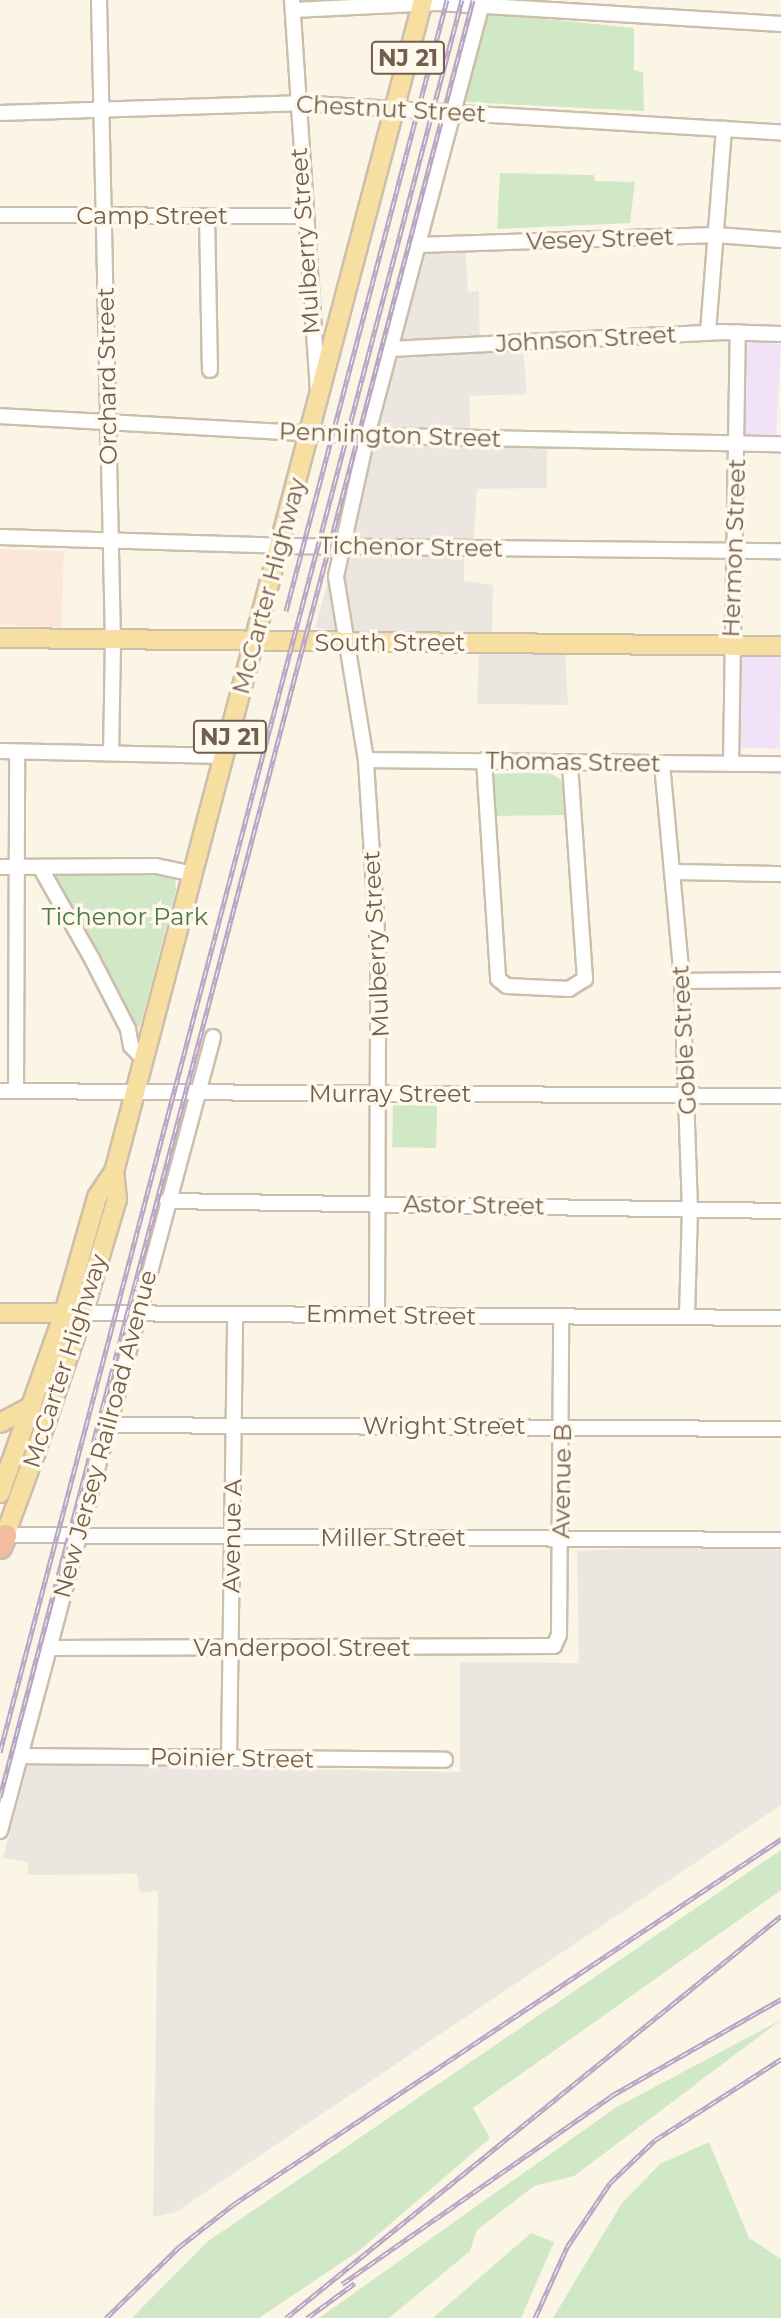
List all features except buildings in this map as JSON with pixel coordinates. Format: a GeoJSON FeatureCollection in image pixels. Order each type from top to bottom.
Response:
{"type":"FeatureCollection","features":[{"type":"Feature","properties":{"kind":"main road","name":"McCarter Highway"},"geometry":{"type":"LineString","coordinates":[[0,1493],[64,1313],[97,1197],[114,1172],[282,546],[308,433],[423,2]]}},
{"type":"Feature","properties":{"kind":"main road","name":"South Street"},"geometry":{"type":"LineString","coordinates":[[0,638],[254,644],[348,642],[781,646]]}},
{"type":"Feature","properties":{"kind":"main road","name":"McCarter Highway"},"geometry":{"type":"LineString","coordinates":[[2,1539],[83,1313],[117,1199],[114,1172]]}},
{"type":"Feature","properties":{"kind":"main road","name":"Emmet Street"},"geometry":{"type":"LineString","coordinates":[[0,1313],[83,1313]]}},
{"type":"Feature","properties":{"kind":"main road"},"geometry":{"type":"LineString","coordinates":[[0,1423],[32,1406]]}},
{"type":"Feature","properties":{"kind":"street","name":"Orchard Street"},"geometry":{"type":"LineString","coordinates":[[99,0],[113,641],[111,752]]}},
{"type":"Feature","properties":{"kind":"street"},"geometry":{"type":"LineString","coordinates":[[340,546],[482,2]]}},
{"type":"Feature","properties":{"kind":"street"},"geometry":{"type":"LineString","coordinates":[[293,5],[482,2],[781,24]]}},
{"type":"Feature","properties":{"kind":"street","name":"Mulberry Street"},"geometry":{"type":"LineString","coordinates":[[293,5],[313,366],[318,397]]}},
{"type":"Feature","properties":{"kind":"street","name":"Chestnut Street"},"geometry":{"type":"LineString","coordinates":[[0,113],[297,103],[394,113],[781,133]]}},
{"type":"Feature","properties":{"kind":"street"},"geometry":{"type":"LineString","coordinates":[[708,332],[724,129]]}},
{"type":"Feature","properties":{"kind":"street","name":"Camp Street"},"geometry":{"type":"LineString","coordinates":[[0,215],[304,216]]}},
{"type":"Feature","properties":{"kind":"street"},"geometry":{"type":"LineString","coordinates":[[207,216],[210,370]]}},
{"type":"Feature","properties":{"kind":"street","name":"Vesey Street"},"geometry":{"type":"LineString","coordinates":[[418,245],[716,235],[781,240]]}},
{"type":"Feature","properties":{"kind":"street","name":"Johnson Street"},"geometry":{"type":"LineString","coordinates":[[390,349],[708,332],[781,334]]}},
{"type":"Feature","properties":{"kind":"street","name":"Hermon Street"},"geometry":{"type":"LineString","coordinates":[[731,764],[738,332]]}},
{"type":"Feature","properties":{"kind":"street","name":"Pennington Street"},"geometry":{"type":"LineString","coordinates":[[0,416],[367,436],[781,444]]}},
{"type":"Feature","properties":{"kind":"street","name":"Tichenor Street"},"geometry":{"type":"LineString","coordinates":[[0,537],[282,546],[781,551]]}},
{"type":"Feature","properties":{"kind":"street","name":"Mulberry Street"},"geometry":{"type":"LineString","coordinates":[[340,546],[336,576],[366,760],[378,948],[380,1094],[377,1315]]}},
{"type":"Feature","properties":{"kind":"street"},"geometry":{"type":"LineString","coordinates":[[0,751],[225,756]]}},
{"type":"Feature","properties":{"kind":"street"},"geometry":{"type":"LineString","coordinates":[[16,1091],[17,752]]}},
{"type":"Feature","properties":{"kind":"street","name":"Thomas Street"},"geometry":{"type":"LineString","coordinates":[[366,760],[781,764]]}},
{"type":"Feature","properties":{"kind":"street"},"geometry":{"type":"LineString","coordinates":[[484,760],[498,979],[507,986],[569,989],[581,986],[585,979],[570,764]]}},
{"type":"Feature","properties":{"kind":"street","name":"Goble Street"},"geometry":{"type":"LineString","coordinates":[[662,764],[682,981],[690,1209],[687,1317]]}},
{"type":"Feature","properties":{"kind":"street"},"geometry":{"type":"LineString","coordinates":[[0,867],[156,866],[194,874]]}},
{"type":"Feature","properties":{"kind":"street"},"geometry":{"type":"LineString","coordinates":[[40,867],[128,1029],[131,1046],[144,1059]]}},
{"type":"Feature","properties":{"kind":"street"},"geometry":{"type":"LineString","coordinates":[[672,872],[781,874]]}},
{"type":"Feature","properties":{"kind":"street"},"geometry":{"type":"LineString","coordinates":[[682,981],[781,980]]}},
{"type":"Feature","properties":{"kind":"street","name":"New Jersey Railroad Avenue"},"geometry":{"type":"LineString","coordinates":[[0,1831],[80,1535],[107,1424],[213,1037]]}},
{"type":"Feature","properties":{"kind":"street","name":"Murray Street"},"geometry":{"type":"LineString","coordinates":[[0,1091],[136,1089],[198,1094],[781,1096]]}},
{"type":"Feature","properties":{"kind":"street","name":"Astor Street"},"geometry":{"type":"LineString","coordinates":[[167,1201],[781,1211]]}},
{"type":"Feature","properties":{"kind":"street","name":"Emmet Street"},"geometry":{"type":"LineString","coordinates":[[83,1313],[781,1318]]}},
{"type":"Feature","properties":{"kind":"street","name":"Avenue A"},"geometry":{"type":"LineString","coordinates":[[229,1758],[235,1314]]}},
{"type":"Feature","properties":{"kind":"street","name":"Avenue B"},"geometry":{"type":"LineString","coordinates":[[555,1644],[561,1537],[561,1317]]}},
{"type":"Feature","properties":{"kind":"street","name":"Wright Street"},"geometry":{"type":"LineString","coordinates":[[107,1424],[781,1429]]}},
{"type":"Feature","properties":{"kind":"street","name":"Miller Street"},"geometry":{"type":"LineString","coordinates":[[2,1539],[80,1535],[561,1537],[781,1541]]}},
{"type":"Feature","properties":{"kind":"street","name":"Vanderpool Street"},"geometry":{"type":"LineString","coordinates":[[48,1648],[546,1649],[555,1644]]}},
{"type":"Feature","properties":{"kind":"street","name":"Poinier Street"},"geometry":{"type":"LineString","coordinates":[[19,1756],[445,1760]]}},
{"type":"Feature","properties":{"kind":"shaded area"},"geometry":{"type":"Polygon","coordinates":[[[422,241],[465,241],[468,292],[479,291],[480,349],[523,347],[527,394],[469,396],[471,441],[547,443],[547,488],[477,489],[473,550],[464,550],[464,581],[493,585],[492,647],[565,649],[568,705],[477,704],[479,646],[315,628],[422,241]]]}},
{"type":"Feature","properties":{"kind":"shaded area"},"geometry":{"type":"Polygon","coordinates":[[[748,342],[781,344],[776,437],[743,435],[748,342]]]}},
{"type":"Feature","properties":{"kind":"shaded area"},"geometry":{"type":"Polygon","coordinates":[[[0,549],[64,551],[61,627],[0,625],[0,549]]]}},
{"type":"Feature","properties":{"kind":"shaded area"},"geometry":{"type":"Polygon","coordinates":[[[738,647],[781,648],[779,749],[736,748],[738,647]]]}},
{"type":"Feature","properties":{"kind":"shaded area"},"geometry":{"type":"Polygon","coordinates":[[[781,1542],[781,1805],[176,2212],[153,2217],[158,1891],[140,1893],[137,1874],[28,1875],[28,1862],[3,1858],[28,1764],[460,1772],[460,1662],[579,1663],[577,1551],[781,1542]]]}},
{"type":"Feature","properties":{"kind":"green space"},"geometry":{"type":"Polygon","coordinates":[[[487,13],[634,28],[634,70],[643,72],[644,111],[465,102],[487,13]]]}},
{"type":"Feature","properties":{"kind":"green space"},"geometry":{"type":"Polygon","coordinates":[[[500,173],[594,175],[595,181],[635,182],[630,223],[497,229],[500,173]]]}},
{"type":"Feature","properties":{"kind":"green space"},"geometry":{"type":"Polygon","coordinates":[[[548,772],[564,781],[567,815],[495,816],[492,774],[548,772]]]}},
{"type":"Feature","properties":{"kind":"green space","name":"Tichenor Park"},"geometry":{"type":"Polygon","coordinates":[[[54,873],[163,874],[175,878],[176,889],[140,1026],[134,1033],[79,920],[51,877],[54,873]]]}},
{"type":"Feature","properties":{"kind":"green space"},"geometry":{"type":"Polygon","coordinates":[[[393,1105],[437,1106],[436,1148],[392,1147],[393,1105]]]}},
{"type":"Feature","properties":{"kind":"green space"},"geometry":{"type":"Polygon","coordinates":[[[781,1850],[781,1890],[473,2108],[490,2138],[360,2250],[259,2318],[132,2318],[207,2242],[781,1850]]]}},
{"type":"Feature","properties":{"kind":"green space"},"geometry":{"type":"Polygon","coordinates":[[[781,2020],[574,2176],[534,2186],[477,2230],[470,2251],[389,2318],[319,2318],[615,2108],[781,2020]]]}},
{"type":"Feature","properties":{"kind":"green space"},"geometry":{"type":"Polygon","coordinates":[[[709,2142],[749,2238],[781,2259],[781,2318],[553,2318],[622,2203],[660,2164],[709,2142]]]}},
{"type":"Feature","properties":{"kind":"green space"},"geometry":{"type":"Polygon","coordinates":[[[531,2233],[554,2242],[521,2318],[433,2318],[531,2233]]]}},
{"type":"Feature","properties":{"kind":"railway"},"geometry":{"type":"LineString","coordinates":[[286,611],[447,0]]}},
{"type":"Feature","properties":{"kind":"railway"},"geometry":{"type":"LineString","coordinates":[[0,1752],[462,0]]}},
{"type":"Feature","properties":{"kind":"railway"},"geometry":{"type":"LineString","coordinates":[[0,1797],[473,0]]}},
{"type":"Feature","properties":{"kind":"railway"},"geometry":{"type":"LineString","coordinates":[[106,2318],[179,2247],[234,2204],[781,1839]]}},
{"type":"Feature","properties":{"kind":"railway"},"geometry":{"type":"LineString","coordinates":[[286,2318],[781,1916]]}},
{"type":"Feature","properties":{"kind":"railway"},"geometry":{"type":"LineString","coordinates":[[342,2284],[611,2096],[781,1999]]}},
{"type":"Feature","properties":{"kind":"railway"},"geometry":{"type":"LineString","coordinates":[[535,2318],[567,2247],[610,2183],[655,2140],[781,2059]]}},
{"type":"Feature","properties":{"kind":"railway"},"geometry":{"type":"LineString","coordinates":[[307,2318],[355,2283]]}}]}
